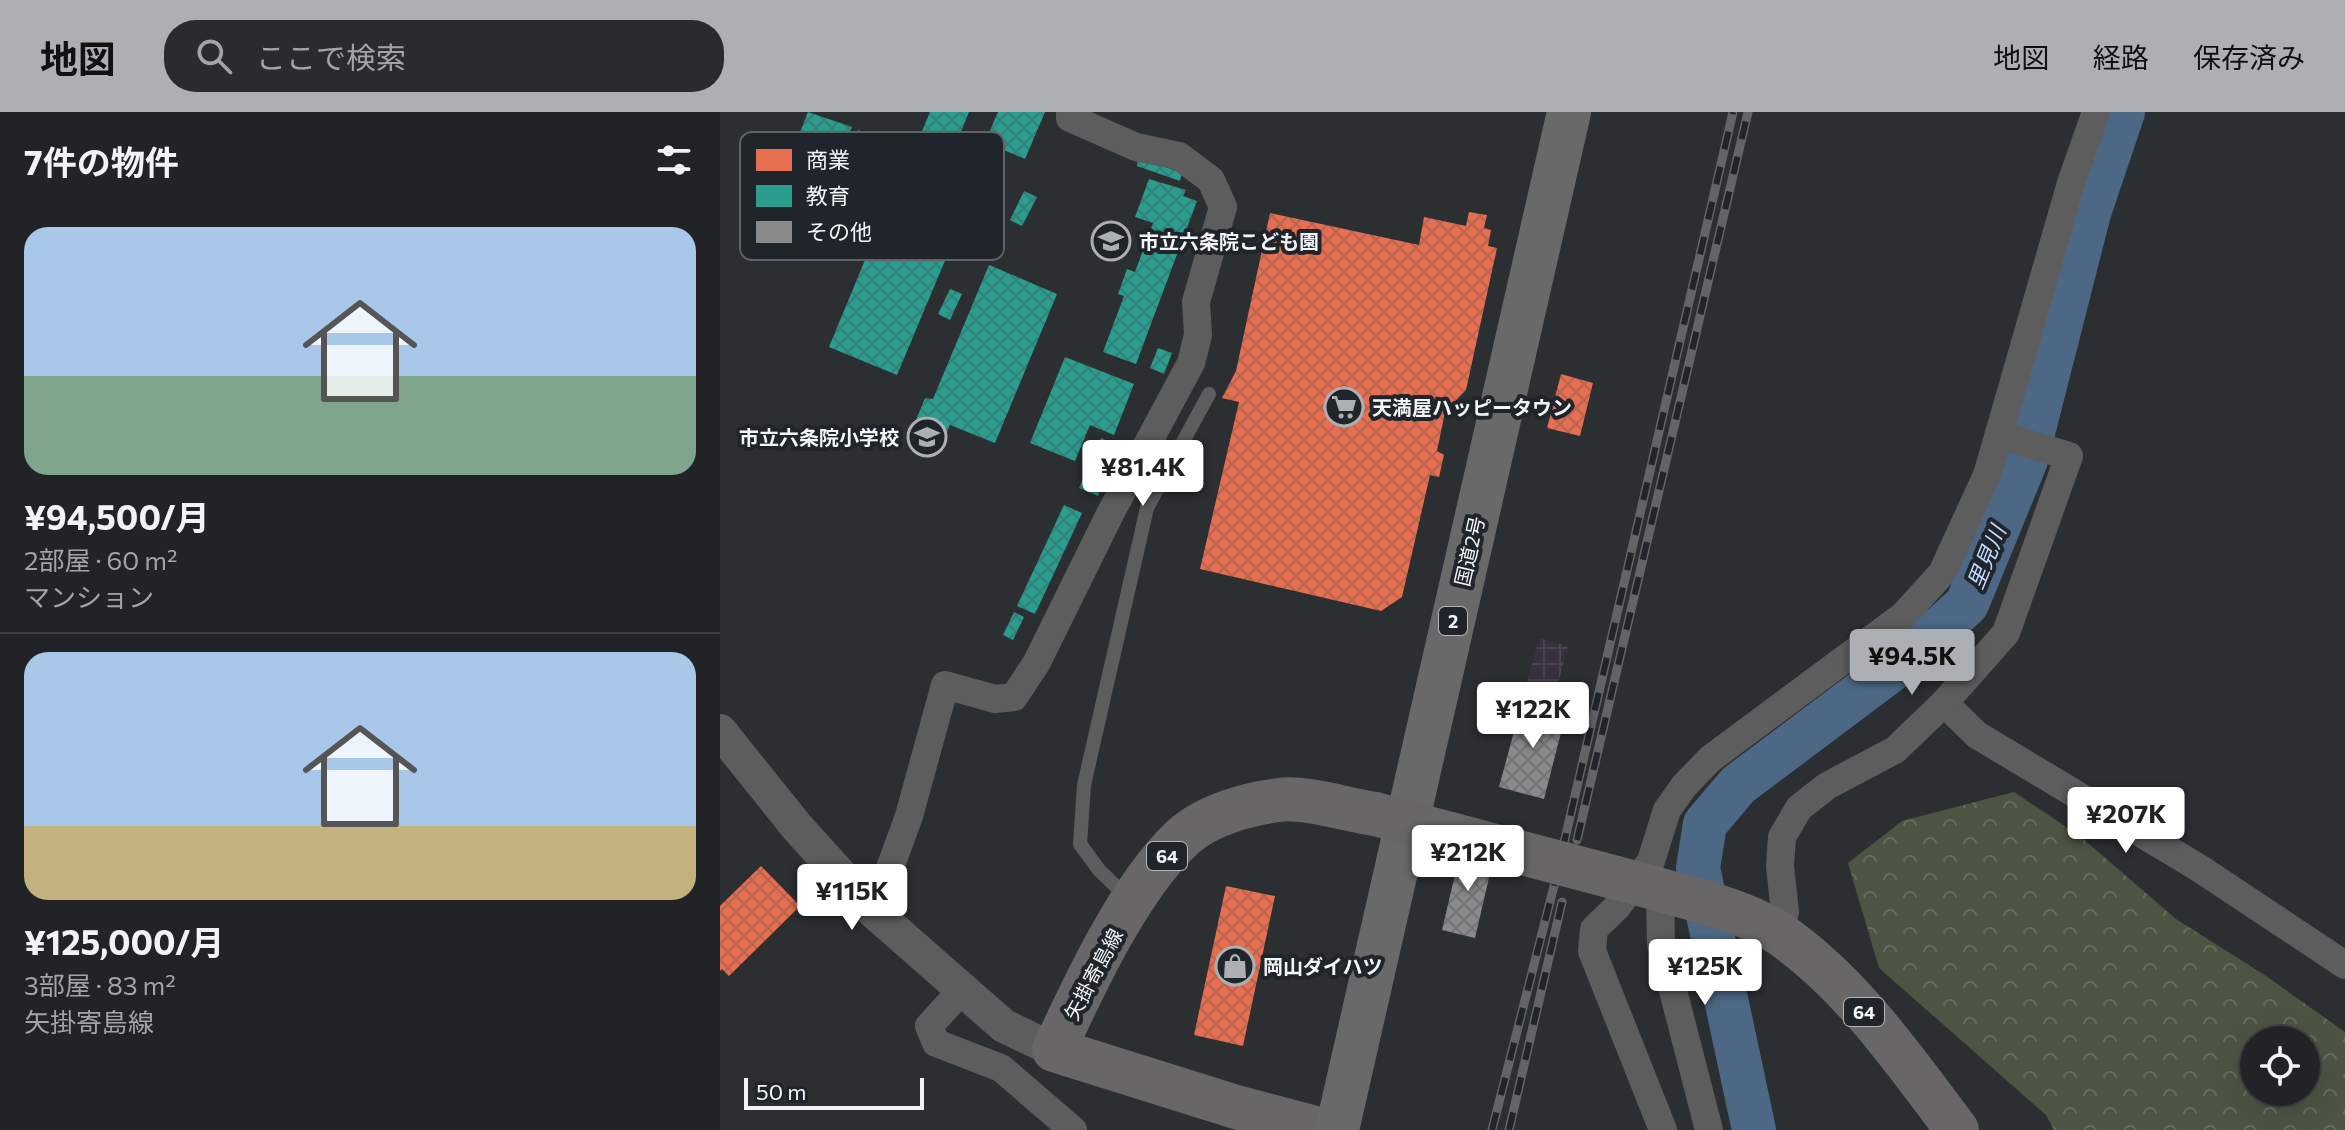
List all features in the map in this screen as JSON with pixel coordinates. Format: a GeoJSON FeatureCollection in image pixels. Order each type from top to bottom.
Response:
{"type":"FeatureCollection","features":[{"type":"Feature","properties":{"kind":"highway","name":"国道2号"},"geometry":{"type":"LineString","coordinates":[[1337,1130],[1569,112]]}},
{"type":"Feature","properties":{"kind":"main road","name":"矢掛寄島線"},"geometry":{"type":"LineString","coordinates":[[1054,1050],[1092,968],[1156,868],[1184,836],[1210,820],[1245,807],[1282,799],[1375,814],[1661,890]]}},
{"type":"Feature","properties":{"kind":"main road","name":"64"},"geometry":{"type":"LineString","coordinates":[[1661,890],[1763,926],[1855,1002],[1957,1130]]}},
{"type":"Feature","properties":{"kind":"main road"},"geometry":{"type":"LineString","coordinates":[[1054,1050],[1249,1119],[1323,1130]]}},
{"type":"Feature","properties":{"kind":"street"},"geometry":{"type":"LineString","coordinates":[[874,912],[909,816],[925,748],[945,685],[995,699],[1014,697],[1037,662],[1111,512],[1191,363],[1198,335],[1196,302],[1223,207],[1211,180],[1179,156],[1136,147],[1070,118],[1070,112]]}},
{"type":"Feature","properties":{"kind":"street"},"geometry":{"type":"LineString","coordinates":[[1663,1130],[1592,951],[1594,929],[1617,907],[1651,861],[1667,810],[1710,759],[1904,615],[1942,573],[1987,475],[2071,183],[2096,112]]}},
{"type":"Feature","properties":{"kind":"street"},"geometry":{"type":"LineString","coordinates":[[1763,926],[1785,912],[1780,866],[1782,837],[1799,808],[1827,786],[1895,750],[1944,703],[2006,633],[2069,456],[1999,435]]}},
{"type":"Feature","properties":{"kind":"street"},"geometry":{"type":"LineString","coordinates":[[1944,703],[1977,735],[2199,868],[2345,965]]}},
{"type":"Feature","properties":{"kind":"street"},"geometry":{"type":"LineString","coordinates":[[720,731],[797,827],[874,912],[1004,1026],[1054,1050]]}},
{"type":"Feature","properties":{"kind":"street"},"geometry":{"type":"LineString","coordinates":[[1661,890],[1661,944],[1709,1130]]}},
{"type":"Feature","properties":{"kind":"street"},"geometry":{"type":"LineString","coordinates":[[962,990],[929,1026],[936,1043],[1001,1068],[1073,1130]]}},
{"type":"Feature","properties":{"kind":"lane"},"geometry":{"type":"LineString","coordinates":[[1133,903],[1099,870],[1080,844],[1084,785],[1147,508],[1209,394]]}},
{"type":"Feature","properties":{"kind":"shaded area"},"geometry":{"type":"Polygon","coordinates":[[[1539,638],[1568,646],[1558,683],[1572,687],[1566,709],[1523,698],[1539,638]]]}},
{"type":"Feature","properties":{"kind":"green space"},"geometry":{"type":"Polygon","coordinates":[[[2014,792],[2081,837],[2176,919],[2266,976],[2345,1032],[2345,1130],[2054,1130],[2046,1115],[1879,968],[1848,863],[1902,821],[2014,792]]]}},
{"type":"Feature","properties":{"kind":"building: 商業","name":"天満屋ハッピータウン"},"geometry":{"type":"Polygon","coordinates":[[[1469,212],[1487,215],[1484,228],[1491,230],[1488,246],[1497,248],[1466,390],[1445,412],[1437,451],[1444,455],[1439,477],[1430,475],[1402,597],[1381,611],[1200,569],[1239,402],[1222,398],[1236,371],[1270,213],[1419,245],[1424,217],[1466,226],[1469,212]]]}},
{"type":"Feature","properties":{"kind":"building: 商業"},"geometry":{"type":"Polygon","coordinates":[[[1561,374],[1593,383],[1580,436],[1547,428],[1561,374]]]}},
{"type":"Feature","properties":{"kind":"building: 商業"},"geometry":{"type":"Polygon","coordinates":[[[761,866],[800,906],[729,976],[722,969],[720,971],[720,906],[761,866]]]}},
{"type":"Feature","properties":{"kind":"building: 商業","name":"岡山ダイハツ"},"geometry":{"type":"Polygon","coordinates":[[[1226,886],[1275,896],[1243,1046],[1194,1035],[1226,886]]]}},
{"type":"Feature","properties":{"kind":"building: 教育"},"geometry":{"type":"Polygon","coordinates":[[[808,112],[852,127],[850,132],[800,132],[808,112]]]}},
{"type":"Feature","properties":{"kind":"building: 教育"},"geometry":{"type":"Polygon","coordinates":[[[930,112],[969,112],[961,132],[922,132],[930,112]]]}},
{"type":"Feature","properties":{"kind":"building: 教育"},"geometry":{"type":"Polygon","coordinates":[[[998,112],[1045,112],[1025,159],[1004,150],[1004,132],[989,132],[998,112]]]}},
{"type":"Feature","properties":{"kind":"building: 教育"},"geometry":{"type":"Polygon","coordinates":[[[1138,157],[1182,173],[1180,181],[1137,166],[1138,157]]]}},
{"type":"Feature","properties":{"kind":"building: 教育"},"geometry":{"type":"Polygon","coordinates":[[[1149,179],[1186,190],[1183,196],[1197,201],[1136,364],[1103,352],[1124,296],[1118,294],[1127,269],[1135,272],[1153,223],[1135,217],[1149,179]]]}},
{"type":"Feature","properties":{"kind":"building: 教育"},"geometry":{"type":"Polygon","coordinates":[[[1024,191],[1037,197],[1022,226],[1010,220],[1024,191]]]}},
{"type":"Feature","properties":{"kind":"building: 教育"},"geometry":{"type":"Polygon","coordinates":[[[865,260],[945,260],[897,375],[829,347],[865,260]]]}},
{"type":"Feature","properties":{"kind":"building: 教育"},"geometry":{"type":"Polygon","coordinates":[[[989,265],[1057,294],[995,443],[950,425],[947,432],[916,420],[925,398],[933,399],[989,265]]]}},
{"type":"Feature","properties":{"kind":"building: 教育"},"geometry":{"type":"Polygon","coordinates":[[[950,289],[962,294],[950,320],[938,314],[950,289]]]}},
{"type":"Feature","properties":{"kind":"building: 教育"},"geometry":{"type":"Polygon","coordinates":[[[1158,348],[1172,353],[1164,374],[1150,368],[1158,348]]]}},
{"type":"Feature","properties":{"kind":"building: 教育"},"geometry":{"type":"Polygon","coordinates":[[[1065,357],[1134,384],[1114,435],[1090,425],[1075,461],[1030,443],[1065,357]]]}},
{"type":"Feature","properties":{"kind":"building: 教育"},"geometry":{"type":"Polygon","coordinates":[[[1101,438],[1120,447],[1098,496],[1079,488],[1101,438]]]}},
{"type":"Feature","properties":{"kind":"building: 教育"},"geometry":{"type":"Polygon","coordinates":[[[1064,505],[1082,513],[1035,614],[1017,606],[1064,505]]]}},
{"type":"Feature","properties":{"kind":"building: 教育"},"geometry":{"type":"Polygon","coordinates":[[[1014,612],[1024,617],[1013,640],[1003,635],[1014,612]]]}},
{"type":"Feature","properties":{"kind":"building: その他"},"geometry":{"type":"Polygon","coordinates":[[[1522,702],[1566,713],[1544,799],[1499,787],[1522,702]]]}},
{"type":"Feature","properties":{"kind":"building: その他"},"geometry":{"type":"Polygon","coordinates":[[[1461,849],[1494,856],[1475,938],[1442,930],[1461,849]]]}},
{"type":"Feature","properties":{"kind":"waterway","name":"里見川"},"geometry":{"type":"LineString","coordinates":[[1754,1130],[1698,868],[1705,824],[1738,785],[1910,656],[1967,604],[2026,460],[2089,213],[2123,112]]}},
{"type":"Feature","properties":{"kind":"railway"},"geometry":{"type":"LineString","coordinates":[[1492,1130],[1555,882],[1733,112]]}},
{"type":"Feature","properties":{"kind":"railway"},"geometry":{"type":"LineString","coordinates":[[1577,840],[1748,112]]}},
{"type":"Feature","properties":{"kind":"railway"},"geometry":{"type":"LineString","coordinates":[[1509,1130],[1562,902]]}},
{"type":"Feature","properties":{"kind":"place","name":"市立六条院こども園"},"geometry":{"type":"Point","coordinates":[1111,241]}},
{"type":"Feature","properties":{"kind":"place","name":"天満屋ハッピータウン"},"geometry":{"type":"Point","coordinates":[1344,407]}},
{"type":"Feature","properties":{"kind":"place","name":"市立六条院小学校"},"geometry":{"type":"Point","coordinates":[927,437]}},
{"type":"Feature","properties":{"kind":"place","name":"岡山ダイハツ"},"geometry":{"type":"Point","coordinates":[1235,966]}}]}
